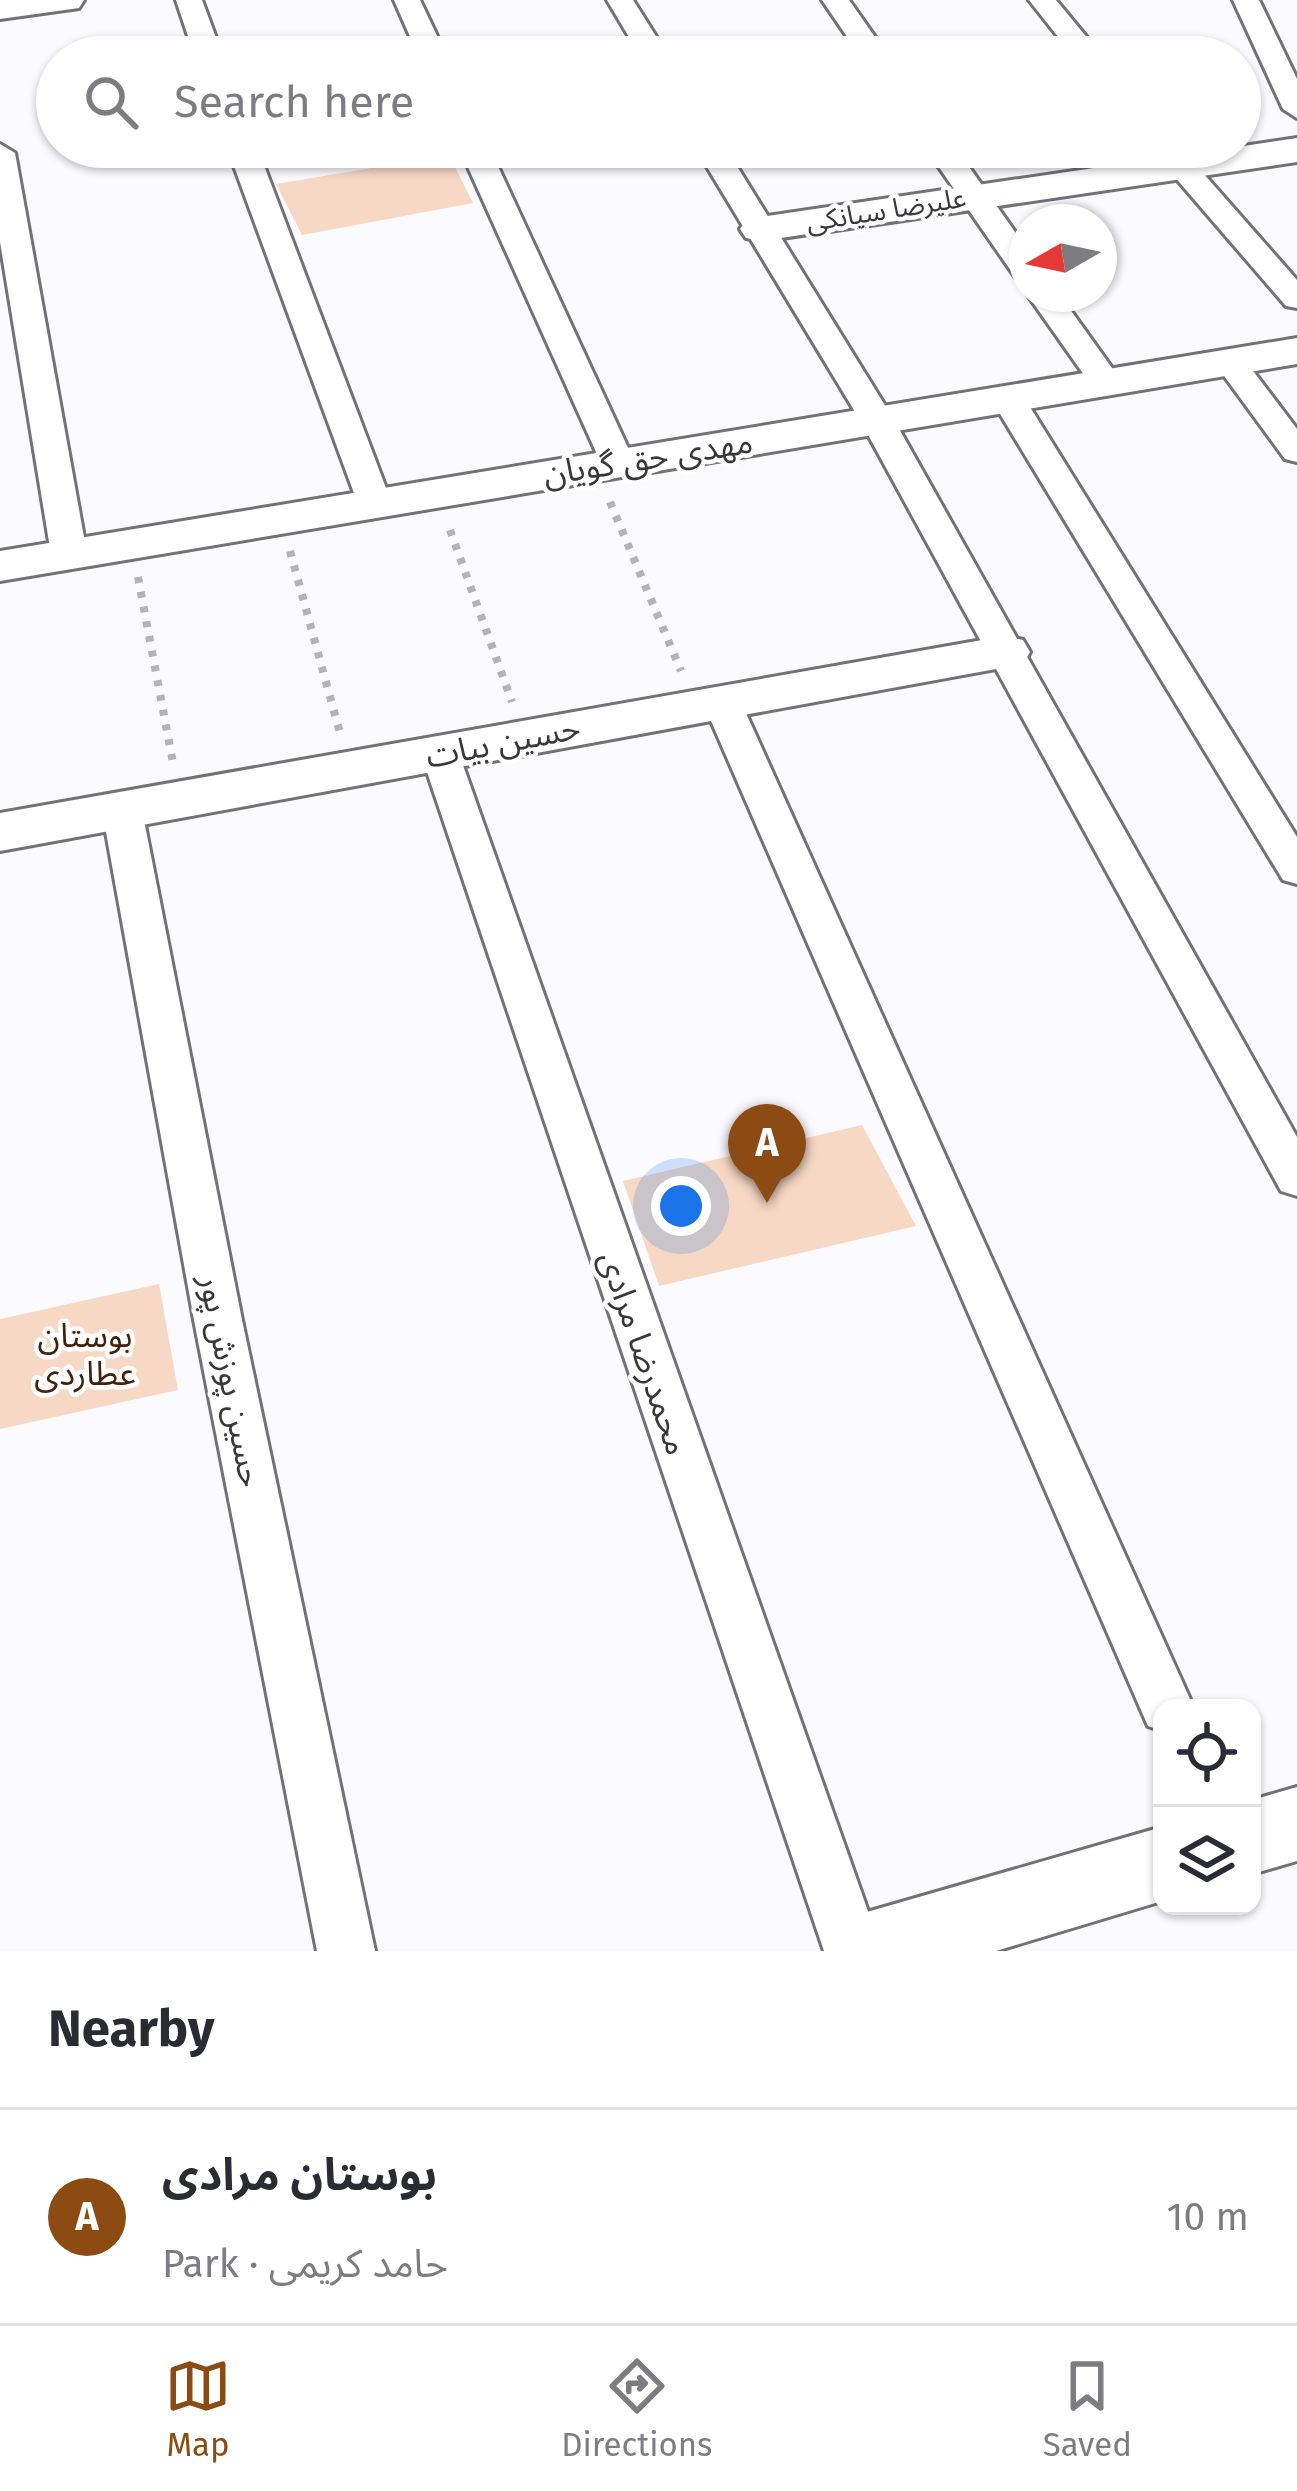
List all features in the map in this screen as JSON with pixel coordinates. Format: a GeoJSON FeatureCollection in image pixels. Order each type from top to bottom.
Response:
{"type":"FeatureCollection","features":[{"type":"Feature","properties":{"kind":"street"},"geometry":{"type":"LineString","coordinates":[[0,8],[61,0]]}},
{"type":"Feature","properties":{"kind":"street"},"geometry":{"type":"LineString","coordinates":[[189,0],[202,36]]}},
{"type":"Feature","properties":{"kind":"street"},"geometry":{"type":"LineString","coordinates":[[407,0],[423,36]]}},
{"type":"Feature","properties":{"kind":"street"},"geometry":{"type":"LineString","coordinates":[[620,0],[642,36]]}},
{"type":"Feature","properties":{"kind":"street"},"geometry":{"type":"LineString","coordinates":[[835,0],[860,36]]}},
{"type":"Feature","properties":{"kind":"street"},"geometry":{"type":"LineString","coordinates":[[1042,0],[1072,36]]}},
{"type":"Feature","properties":{"kind":"street"},"geometry":{"type":"LineString","coordinates":[[1246,0],[1297,109]]}},
{"type":"Feature","properties":{"kind":"street","name":"علیرضا سیانکی"},"geometry":{"type":"LineString","coordinates":[[1261,152],[1297,150]]}},
{"type":"Feature","properties":{"kind":"street"},"geometry":{"type":"LineString","coordinates":[[0,153],[69,554]]}},
{"type":"Feature","properties":{"kind":"street"},"geometry":{"type":"LineString","coordinates":[[250,168],[375,504]]}},
{"type":"Feature","properties":{"kind":"street"},"geometry":{"type":"LineString","coordinates":[[483,168],[607,465]]}},
{"type":"Feature","properties":{"kind":"street"},"geometry":{"type":"LineString","coordinates":[[723,168],[878,420],[1297,1178]]}},
{"type":"Feature","properties":{"kind":"street"},"geometry":{"type":"LineString","coordinates":[[955,168],[1009,245]]}},
{"type":"Feature","properties":{"kind":"street","name":"علیرضا سیانکی"},"geometry":{"type":"LineString","coordinates":[[761,229],[1121,168]]}},
{"type":"Feature","properties":{"kind":"street"},"geometry":{"type":"LineString","coordinates":[[1182,168],[1297,298]]}},
{"type":"Feature","properties":{"kind":"street"},"geometry":{"type":"LineString","coordinates":[[1056,312],[1106,382]]}},
{"type":"Feature","properties":{"kind":"street","name":"مهدی حق گویان"},"geometry":{"type":"LineString","coordinates":[[0,566],[1297,351]]}},
{"type":"Feature","properties":{"kind":"street"},"geometry":{"type":"LineString","coordinates":[[1230,362],[1297,452]]}},
{"type":"Feature","properties":{"kind":"street"},"geometry":{"type":"LineString","coordinates":[[1008,398],[1297,870]]}},
{"type":"Feature","properties":{"kind":"street","name":"حسین بیات"},"geometry":{"type":"LineString","coordinates":[[0,832],[1005,652]]}},
{"type":"Feature","properties":{"kind":"street"},"geometry":{"type":"LineString","coordinates":[[708,703],[1163,1699]]}},
{"type":"Feature","properties":{"kind":"street","name":"محمدرضا مرادی"},"geometry":{"type":"LineString","coordinates":[[440,754],[853,1951]]}},
{"type":"Feature","properties":{"kind":"street","name":"حسین پوزش پور"},"geometry":{"type":"LineString","coordinates":[[122,810],[218,1320],[346,1951]]}},
{"type":"Feature","properties":{"kind":"street"},"geometry":{"type":"LineString","coordinates":[[1261,1834],[1297,1824]]}},
{"type":"Feature","properties":{"kind":"street"},"geometry":{"type":"LineString","coordinates":[[867,1951],[1153,1867]]}},
{"type":"Feature","properties":{"kind":"path"},"geometry":{"type":"LineString","coordinates":[[607,465],[708,703]]}},
{"type":"Feature","properties":{"kind":"path"},"geometry":{"type":"LineString","coordinates":[[437,493],[525,737]]}},
{"type":"Feature","properties":{"kind":"path"},"geometry":{"type":"LineString","coordinates":[[281,519],[350,770]]}},
{"type":"Feature","properties":{"kind":"path"},"geometry":{"type":"LineString","coordinates":[[132,544],[180,800]]}},
{"type":"Feature","properties":{"kind":"green space"},"geometry":{"type":"Polygon","coordinates":[[[371,168],[456,168],[473,203],[302,235],[276,184],[371,168]]]}},
{"type":"Feature","properties":{"kind":"green space"},"geometry":{"type":"Polygon","coordinates":[[[862,1125],[916,1226],[659,1286],[623,1181],[862,1125]]]}},
{"type":"Feature","properties":{"kind":"green space","name":"بوستان عطاردی"},"geometry":{"type":"Polygon","coordinates":[[[159,1284],[178,1390],[0,1429],[0,1319],[159,1284]]]}},
{"type":"Feature","properties":{"kind":"place","name":"بوستان مرادی"},"geometry":{"type":"Point","coordinates":[767,1203]}}]}
